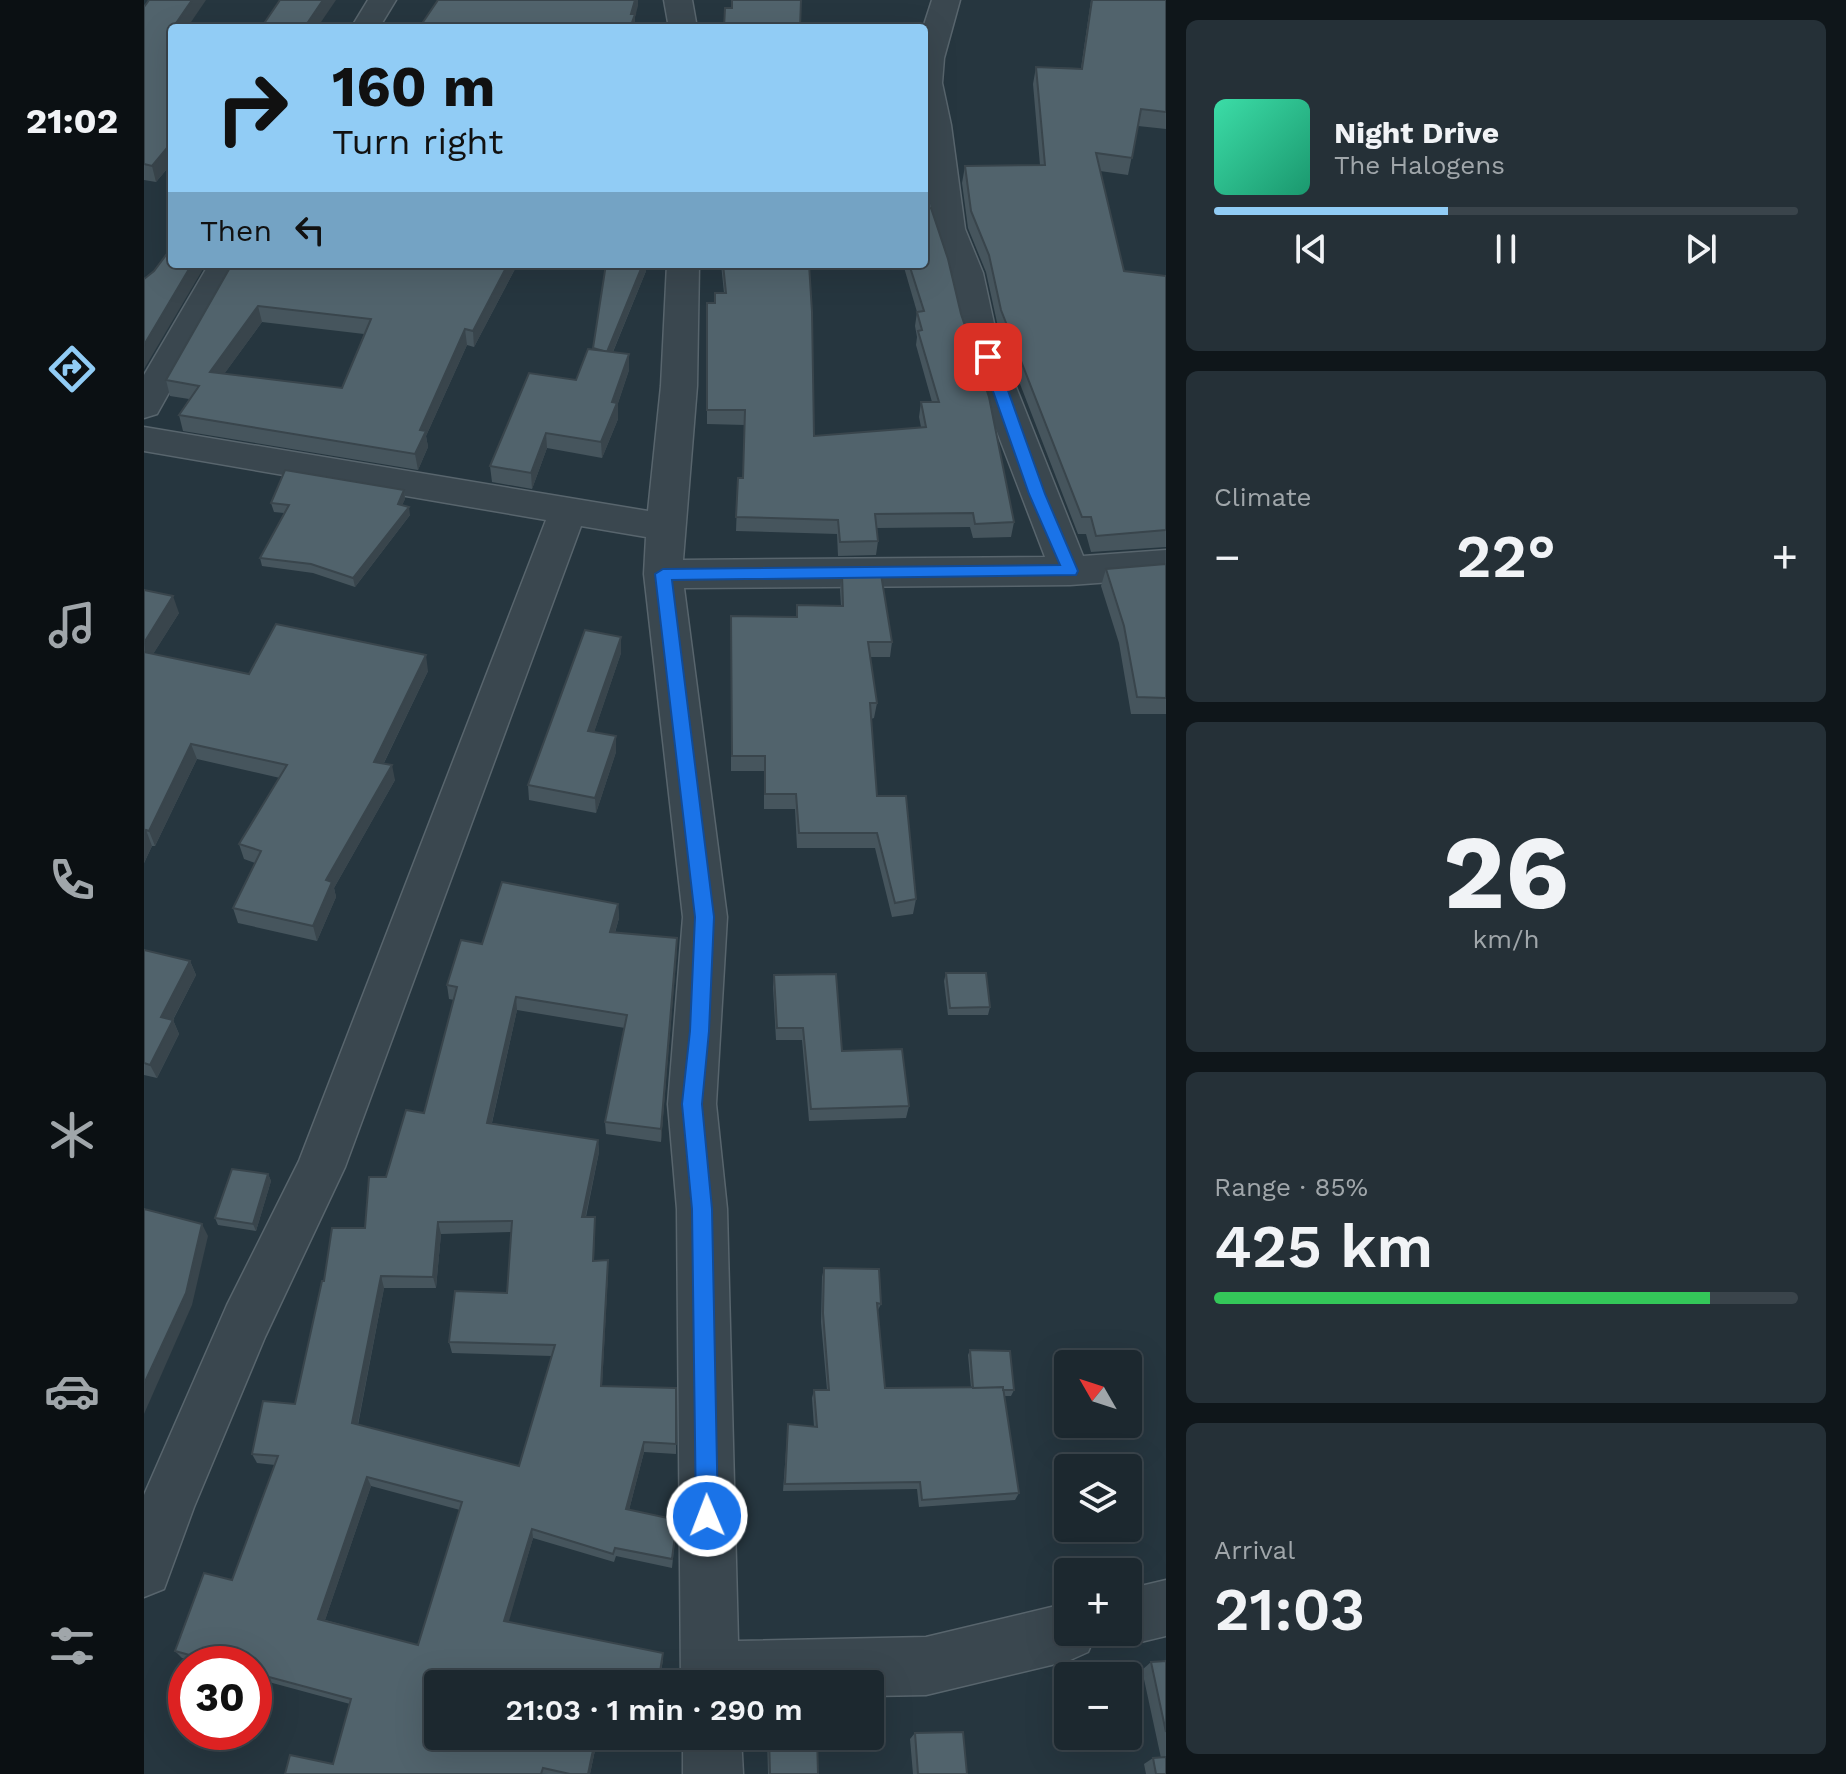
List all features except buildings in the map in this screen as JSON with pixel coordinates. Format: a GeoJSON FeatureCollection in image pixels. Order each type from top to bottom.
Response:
{"type":"FeatureCollection","features":[{"type":"Feature","properties":{"kind":"street"},"geometry":{"type":"LineString","coordinates":[[367,24],[382,0]]}},
{"type":"Feature","properties":{"kind":"street"},"geometry":{"type":"LineString","coordinates":[[678,0],[682,24]]}},
{"type":"Feature","properties":{"kind":"street"},"geometry":{"type":"LineString","coordinates":[[928,70],[946,0]]}},
{"type":"Feature","properties":{"kind":"street"},"geometry":{"type":"LineString","coordinates":[[928,88],[936,125],[949,229],[966,273],[978,328],[1037,494],[1070,571]]}},
{"type":"Feature","properties":{"kind":"street"},"geometry":{"type":"LineString","coordinates":[[144,406],[223,268]]}},
{"type":"Feature","properties":{"kind":"street"},"geometry":{"type":"LineString","coordinates":[[683,268],[679,386],[663,574],[705,917],[692,1104],[702,1209],[710,1670]]}},
{"type":"Feature","properties":{"kind":"street"},"geometry":{"type":"LineString","coordinates":[[144,439],[567,513],[665,527]]}},
{"type":"Feature","properties":{"kind":"street"},"geometry":{"type":"LineString","coordinates":[[144,1569],[167,1506],[245,1323],[321,1167],[567,513]]}},
{"type":"Feature","properties":{"kind":"street"},"geometry":{"type":"LineString","coordinates":[[663,574],[1070,571],[1166,564]]}},
{"type":"Feature","properties":{"kind":"street"},"geometry":{"type":"LineString","coordinates":[[1142,1614],[1166,1608]]}},
{"type":"Feature","properties":{"kind":"street"},"geometry":{"type":"LineString","coordinates":[[847,1670],[926,1666],[1054,1635]]}},
{"type":"Feature","properties":{"kind":"street"},"geometry":{"type":"LineString","coordinates":[[712,1750],[713,1774]]}},
{"type":"Feature","properties":{"kind":"route"},"geometry":{"type":"LineString","coordinates":[[707,1516],[702,1209],[692,1104],[705,917],[663,574],[1070,571],[1037,494],[988,357]]}}]}
